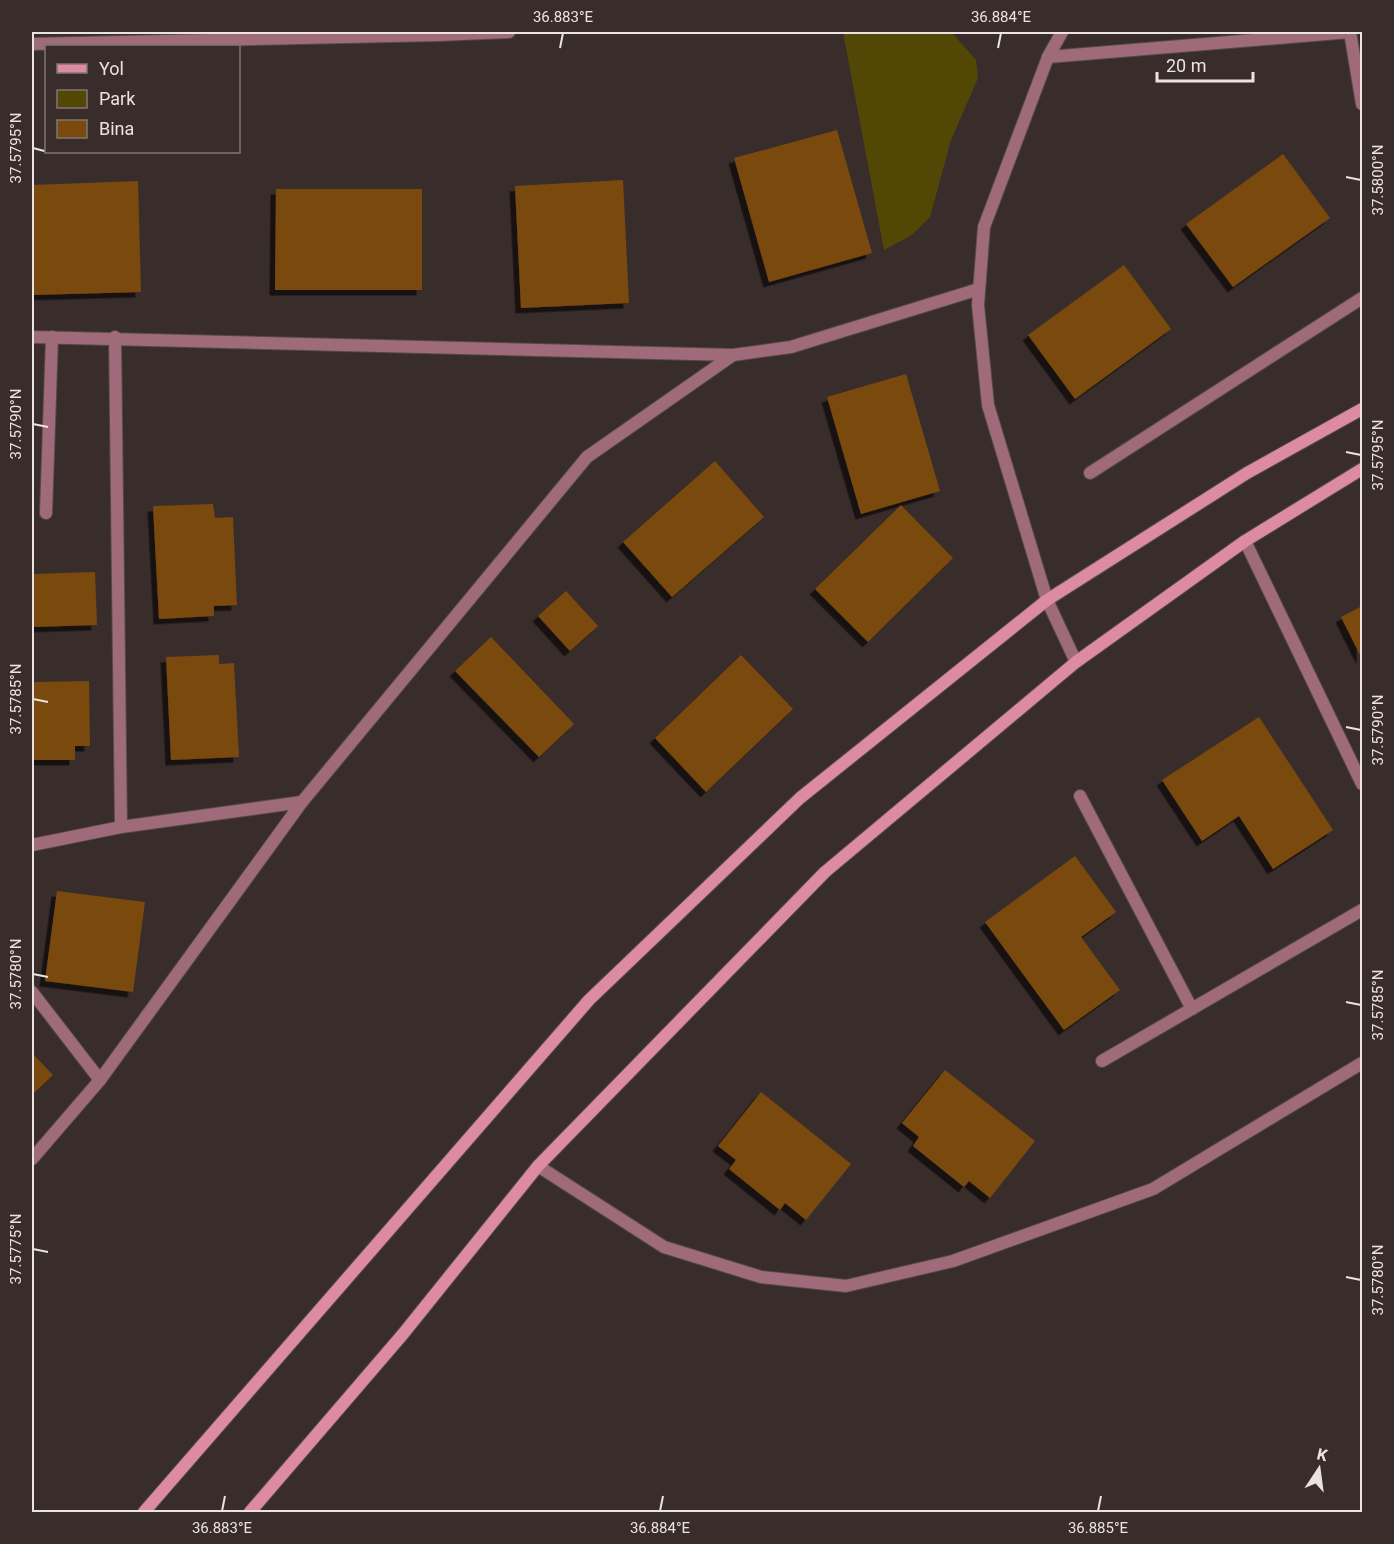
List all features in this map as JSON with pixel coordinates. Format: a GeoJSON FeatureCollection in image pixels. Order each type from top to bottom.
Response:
{"type":"FeatureCollection","features":[{"type":"Feature","properties":{"kind":"main road"},"geometry":{"type":"LineString","coordinates":[[144,1512],[589,1000],[800,798],[1047,600],[1246,473],[1362,409]]}},
{"type":"Feature","properties":{"kind":"main road"},"geometry":{"type":"LineString","coordinates":[[250,1512],[403,1334],[538,1166],[825,872],[1076,662],[1245,541],[1362,469]]}},
{"type":"Feature","properties":{"kind":"street"},"geometry":{"type":"LineString","coordinates":[[32,44],[509,32]]}},
{"type":"Feature","properties":{"kind":"street"},"geometry":{"type":"LineString","coordinates":[[1062,32],[1048,57],[984,227],[978,305],[988,405],[1047,600],[1076,662]]}},
{"type":"Feature","properties":{"kind":"street"},"geometry":{"type":"LineString","coordinates":[[1048,57],[1350,32],[1362,104]]}},
{"type":"Feature","properties":{"kind":"street"},"geometry":{"type":"LineString","coordinates":[[32,337],[732,355],[791,347],[979,289]]}},
{"type":"Feature","properties":{"kind":"street"},"geometry":{"type":"LineString","coordinates":[[1090,473],[1362,298]]}},
{"type":"Feature","properties":{"kind":"street"},"geometry":{"type":"LineString","coordinates":[[46,513],[52,337]]}},
{"type":"Feature","properties":{"kind":"street"},"geometry":{"type":"LineString","coordinates":[[115,338],[121,828]]}},
{"type":"Feature","properties":{"kind":"street"},"geometry":{"type":"LineString","coordinates":[[32,1159],[100,1080],[302,802],[587,457],[732,355]]}},
{"type":"Feature","properties":{"kind":"street"},"geometry":{"type":"LineString","coordinates":[[1245,541],[1362,784]]}},
{"type":"Feature","properties":{"kind":"street"},"geometry":{"type":"LineString","coordinates":[[1080,796],[1192,1009]]}},
{"type":"Feature","properties":{"kind":"street"},"geometry":{"type":"LineString","coordinates":[[32,845],[121,828],[302,802]]}},
{"type":"Feature","properties":{"kind":"street"},"geometry":{"type":"LineString","coordinates":[[1102,1061],[1362,910]]}},
{"type":"Feature","properties":{"kind":"street"},"geometry":{"type":"LineString","coordinates":[[32,992],[100,1080]]}},
{"type":"Feature","properties":{"kind":"street"},"geometry":{"type":"LineString","coordinates":[[538,1166],[664,1247],[761,1277],[846,1286],[953,1261],[1153,1189],[1362,1063]]}},
{"type":"Feature","properties":{"kind":"green space"},"geometry":{"type":"Polygon","coordinates":[[[843,32],[947,32],[953,34],[976,60],[978,78],[951,140],[930,217],[912,235],[884,250],[843,32]]]}},
{"type":"Feature","properties":{"kind":"building"},"geometry":{"type":"Polygon","coordinates":[[[837,130],[872,253],[769,282],[734,158],[837,130]]]}},
{"type":"Feature","properties":{"kind":"building"},"geometry":{"type":"Polygon","coordinates":[[[1283,154],[1330,218],[1233,287],[1186,224],[1283,154]]]}},
{"type":"Feature","properties":{"kind":"building"},"geometry":{"type":"Polygon","coordinates":[[[623,180],[629,303],[521,308],[515,186],[623,180]]]}},
{"type":"Feature","properties":{"kind":"building"},"geometry":{"type":"Polygon","coordinates":[[[138,181],[141,292],[32,295],[32,185],[138,181]]]}},
{"type":"Feature","properties":{"kind":"building"},"geometry":{"type":"Polygon","coordinates":[[[276,189],[422,189],[422,290],[275,290],[276,189]]]}},
{"type":"Feature","properties":{"kind":"building"},"geometry":{"type":"Polygon","coordinates":[[[1124,265],[1171,329],[1075,399],[1028,335],[1124,265]]]}},
{"type":"Feature","properties":{"kind":"building"},"geometry":{"type":"Polygon","coordinates":[[[906,374],[940,491],[861,514],[827,397],[906,374]]]}},
{"type":"Feature","properties":{"kind":"building"},"geometry":{"type":"Polygon","coordinates":[[[715,461],[764,517],[672,597],[623,542],[715,461]]]}},
{"type":"Feature","properties":{"kind":"building"},"geometry":{"type":"Polygon","coordinates":[[[213,504],[215,518],[233,517],[237,605],[214,606],[214,616],[159,619],[153,506],[213,504]]]}},
{"type":"Feature","properties":{"kind":"building"},"geometry":{"type":"Polygon","coordinates":[[[901,505],[953,558],[868,642],[815,589],[901,505]]]}},
{"type":"Feature","properties":{"kind":"building"},"geometry":{"type":"Polygon","coordinates":[[[95,572],[97,625],[32,627],[32,574],[95,572]]]}},
{"type":"Feature","properties":{"kind":"building"},"geometry":{"type":"Polygon","coordinates":[[[566,591],[598,626],[570,651],[538,616],[566,591]]]}},
{"type":"Feature","properties":{"kind":"building"},"geometry":{"type":"Polygon","coordinates":[[[1362,606],[1362,659],[1341,617],[1362,606]]]}},
{"type":"Feature","properties":{"kind":"building"},"geometry":{"type":"Polygon","coordinates":[[[491,637],[574,724],[539,757],[455,671],[491,637]]]}},
{"type":"Feature","properties":{"kind":"building"},"geometry":{"type":"Polygon","coordinates":[[[219,655],[219,664],[234,663],[239,757],[171,760],[166,657],[219,655]]]}},
{"type":"Feature","properties":{"kind":"building"},"geometry":{"type":"Polygon","coordinates":[[[741,655],[793,709],[706,792],[655,738],[741,655]]]}},
{"type":"Feature","properties":{"kind":"building"},"geometry":{"type":"Polygon","coordinates":[[[89,681],[90,746],[75,746],[75,760],[32,760],[32,682],[89,681]]]}},
{"type":"Feature","properties":{"kind":"building"},"geometry":{"type":"Polygon","coordinates":[[[1259,717],[1333,830],[1273,869],[1239,816],[1202,841],[1162,780],[1259,717]]]}},
{"type":"Feature","properties":{"kind":"building"},"geometry":{"type":"Polygon","coordinates":[[[1075,856],[1116,912],[1081,937],[1120,990],[1064,1030],[985,922],[1075,856]]]}},
{"type":"Feature","properties":{"kind":"building"},"geometry":{"type":"Polygon","coordinates":[[[57,891],[145,902],[133,992],[45,981],[57,891]]]}},
{"type":"Feature","properties":{"kind":"building"},"geometry":{"type":"Polygon","coordinates":[[[32,1053],[53,1075],[32,1095],[32,1053]]]}},
{"type":"Feature","properties":{"kind":"building"},"geometry":{"type":"Polygon","coordinates":[[[945,1070],[1035,1141],[990,1198],[969,1181],[964,1187],[913,1146],[919,1137],[902,1123],[945,1070]]]}},
{"type":"Feature","properties":{"kind":"building"},"geometry":{"type":"Polygon","coordinates":[[[761,1092],[851,1164],[806,1220],[785,1203],[780,1210],[729,1169],[736,1160],[718,1146],[761,1092]]]}}]}
